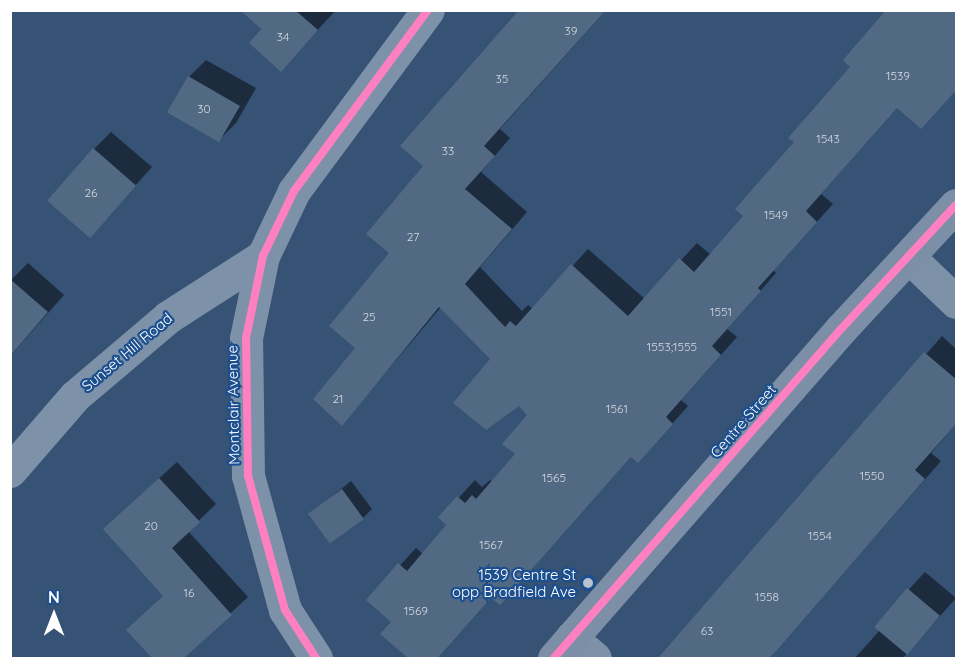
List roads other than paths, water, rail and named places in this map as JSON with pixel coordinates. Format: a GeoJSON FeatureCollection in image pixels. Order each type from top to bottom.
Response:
{"type":"FeatureCollection","features":[{"type":"Feature","properties":{"kind":"main road","name":"Centre Street"},"geometry":{"type":"LineString","coordinates":[[573,652],[841,329],[910,258],[957,205]]}},
{"type":"Feature","properties":{"kind":"street","name":"Montclair Avenue"},"geometry":{"type":"LineString","coordinates":[[316,658],[285,610],[248,476],[246,338],[263,256],[294,191],[428,10]]}},
{"type":"Feature","properties":{"kind":"street","name":"Sunset Hill Road"},"geometry":{"type":"LineString","coordinates":[[10,471],[92,381],[168,317],[263,256]]}},
{"type":"Feature","properties":{"kind":"street"},"geometry":{"type":"LineString","coordinates":[[910,258],[957,302]]}},
{"type":"Feature","properties":{"kind":"place","name":"1539 Centre St opp Bradfield Ave"},"geometry":{"type":"Point","coordinates":[588,583]}}]}
